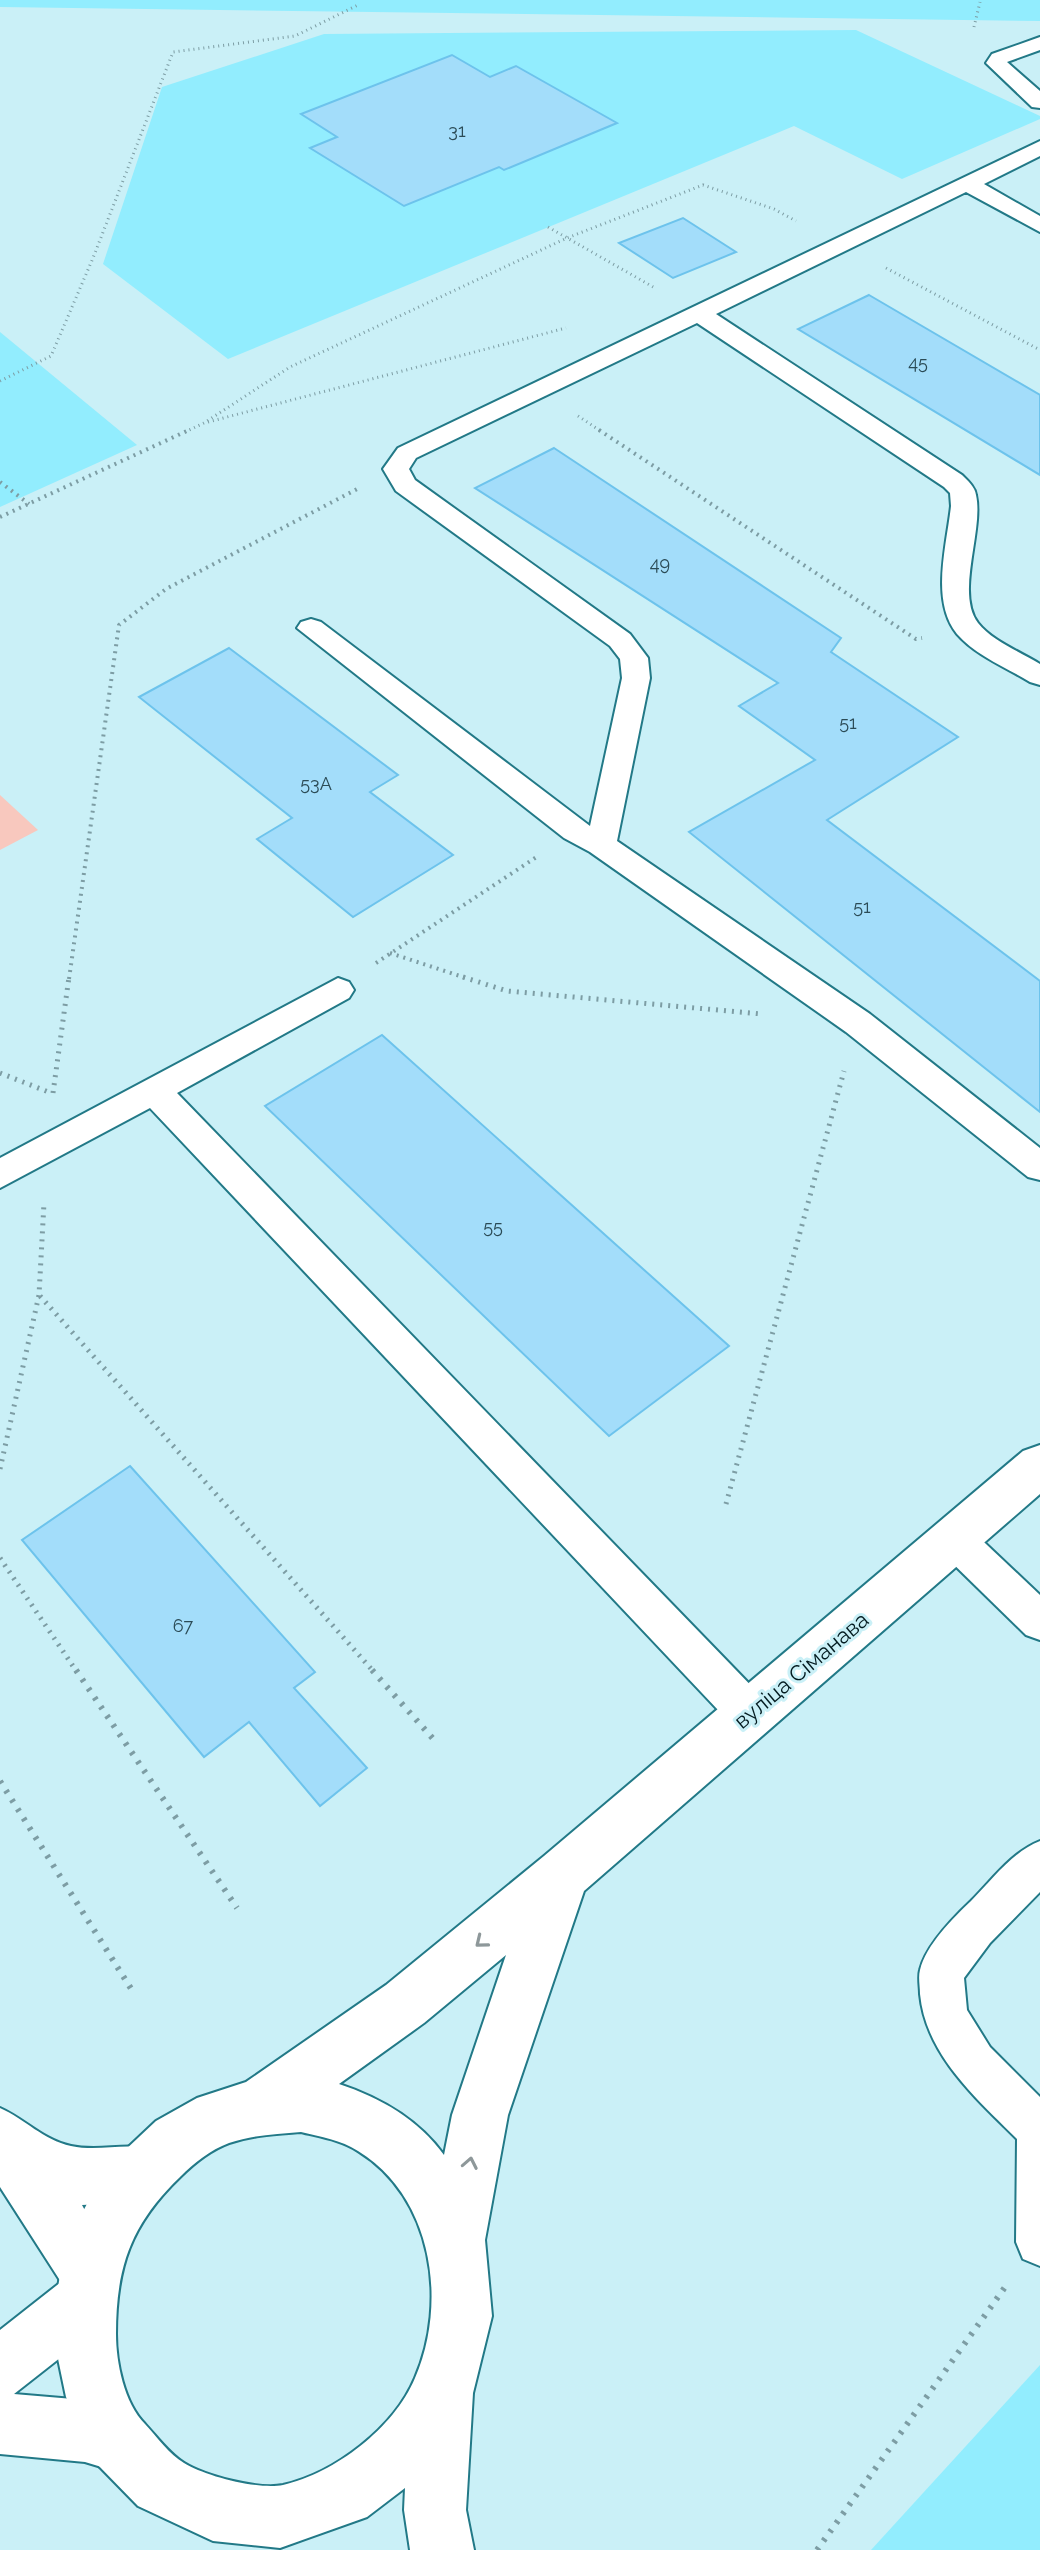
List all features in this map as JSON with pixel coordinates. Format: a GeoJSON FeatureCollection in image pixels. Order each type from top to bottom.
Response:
{"type":"FeatureCollection","features":[{"type":"Feature","properties":{"kind":"main road","name":"вуліца Сіманава"},"geometry":{"type":"LineString","coordinates":[[259,2107],[405,2004],[563,1874],[1040,1465]]}},
{"type":"Feature","properties":{"kind":"main road","name":"вуліца Сіманава"},"geometry":{"type":"LineString","coordinates":[[456,2240],[480,2115],[563,1874]]}},
{"type":"Feature","properties":{"kind":"main road"},"geometry":{"type":"LineString","coordinates":[[282,2550],[160,2484],[118,2441],[97,2397],[86,2349],[88,2288],[101,2238],[119,2204],[142,2173],[176,2141],[217,2118],[259,2107],[301,2104],[342,2113],[380,2131],[413,2161],[438,2196],[456,2240],[462,2316],[442,2393],[435,2510],[442,2550]]}},
{"type":"Feature","properties":{"kind":"main road"},"geometry":{"type":"LineString","coordinates":[[2,2139],[43,2168],[81,2178],[102,2179],[142,2173]]}},
{"type":"Feature","properties":{"kind":"main road"},"geometry":{"type":"LineString","coordinates":[[2,2139],[69,2237],[88,2288]]}},
{"type":"Feature","properties":{"kind":"main road"},"geometry":{"type":"LineString","coordinates":[[0,2369],[88,2288]]}},
{"type":"Feature","properties":{"kind":"main road"},"geometry":{"type":"LineString","coordinates":[[213,2510],[280,2517],[345,2495],[402,2452],[442,2393]]}},
{"type":"Feature","properties":{"kind":"main road"},"geometry":{"type":"LineString","coordinates":[[0,2423],[85,2431],[118,2441]]}},
{"type":"Feature","properties":{"kind":"lane"},"geometry":{"type":"LineString","coordinates":[[1040,43],[999,58],[996,63],[1040,102]]}},
{"type":"Feature","properties":{"kind":"lane"},"geometry":{"type":"LineString","coordinates":[[601,845],[636,678],[634,658],[620,640],[405,485],[396,469],[407,453],[1040,148]]}},
{"type":"Feature","properties":{"kind":"lane"},"geometry":{"type":"LineString","coordinates":[[966,183],[1040,225]]}},
{"type":"Feature","properties":{"kind":"lane"},"geometry":{"type":"LineString","coordinates":[[697,312],[953,481],[963,492],[958,613],[967,629],[1040,676]]}},
{"type":"Feature","properties":{"kind":"lane"},"geometry":{"type":"LineString","coordinates":[[311,628],[575,831],[601,845],[858,1023],[1040,1167]]}},
{"type":"Feature","properties":{"kind":"lane"},"geometry":{"type":"LineString","coordinates":[[0,1174],[338,990]]}},
{"type":"Feature","properties":{"kind":"lane"},"geometry":{"type":"LineString","coordinates":[[154,1090],[750,1714]]}},
{"type":"Feature","properties":{"kind":"lane"},"geometry":{"type":"LineString","coordinates":[[954,1539],[1040,1622]]}},
{"type":"Feature","properties":{"kind":"lane"},"geometry":{"type":"LineString","coordinates":[[1039,2241],[1039,2128],[974,2063],[945,2017],[941,1972],[974,1928],[1040,1862]]}},
{"type":"Feature","properties":{"kind":"path"},"geometry":{"type":"LineString","coordinates":[[0,381],[51,356],[93,258],[173,52],[295,36],[358,5]]}},
{"type":"Feature","properties":{"kind":"path"},"geometry":{"type":"LineString","coordinates":[[0,517],[204,423],[290,367],[567,238],[703,185],[774,209],[1040,350]]}},
{"type":"Feature","properties":{"kind":"path"},"geometry":{"type":"LineString","coordinates":[[548,227],[697,312]]}},
{"type":"Feature","properties":{"kind":"path"},"geometry":{"type":"LineString","coordinates":[[204,423],[568,327]]}},
{"type":"Feature","properties":{"kind":"path"},"geometry":{"type":"LineString","coordinates":[[538,389],[916,639],[967,629]]}},
{"type":"Feature","properties":{"kind":"path"},"geometry":{"type":"LineString","coordinates":[[0,1073],[53,1094],[119,625],[166,589],[396,469]]}},
{"type":"Feature","properties":{"kind":"path"},"geometry":{"type":"LineString","coordinates":[[0,482],[29,504]]}},
{"type":"Feature","properties":{"kind":"path"},"geometry":{"type":"LineString","coordinates":[[575,831],[390,953],[507,991],[858,1023],[726,1504]]}},
{"type":"Feature","properties":{"kind":"path"},"geometry":{"type":"LineString","coordinates":[[0,1469],[39,1295],[46,1149]]}},
{"type":"Feature","properties":{"kind":"path"},"geometry":{"type":"LineString","coordinates":[[39,1295],[435,1741]]}},
{"type":"Feature","properties":{"kind":"path"},"geometry":{"type":"LineString","coordinates":[[0,1558],[237,1908]]}},
{"type":"Feature","properties":{"kind":"path"},"geometry":{"type":"LineString","coordinates":[[0,1781],[135,1995]]}},
{"type":"Feature","properties":{"kind":"path"},"geometry":{"type":"LineString","coordinates":[[817,2550],[1039,2241]]}},
{"type":"Feature","properties":{"kind":"shaded area"},"geometry":{"type":"Polygon","coordinates":[[[0,0],[1040,0],[1040,21],[0,7],[0,0]]]}},
{"type":"Feature","properties":{"kind":"shaded area"},"geometry":{"type":"Polygon","coordinates":[[[856,30],[1040,116],[1040,119],[902,179],[794,126],[228,359],[103,264],[162,87],[324,34],[856,30]]]}},
{"type":"Feature","properties":{"kind":"shaded area"},"geometry":{"type":"Polygon","coordinates":[[[0,332],[137,445],[0,507],[0,332]]]}},
{"type":"Feature","properties":{"kind":"shaded area"},"geometry":{"type":"Polygon","coordinates":[[[0,795],[38,830],[0,850],[0,795]]]}},
{"type":"Feature","properties":{"kind":"shaded area"},"geometry":{"type":"Polygon","coordinates":[[[1040,2365],[1040,2550],[871,2550],[1040,2365]]]}},
{"type":"Feature","properties":{"kind":"building"},"geometry":{"type":"Polygon","coordinates":[[[452,55],[490,77],[516,66],[617,123],[504,170],[499,167],[404,206],[310,148],[337,137],[301,114],[452,55]]]}},
{"type":"Feature","properties":{"kind":"building"},"geometry":{"type":"Polygon","coordinates":[[[683,218],[736,252],[673,278],[619,243],[683,218]]]}},
{"type":"Feature","properties":{"kind":"building"},"geometry":{"type":"Polygon","coordinates":[[[869,295],[1040,395],[1040,475],[798,329],[869,295]]]}},
{"type":"Feature","properties":{"kind":"building"},"geometry":{"type":"Polygon","coordinates":[[[554,448],[841,638],[831,652],[958,737],[827,820],[1040,981],[1040,1112],[689,832],[815,760],[739,706],[778,683],[475,488],[554,448]]]}},
{"type":"Feature","properties":{"kind":"building"},"geometry":{"type":"Polygon","coordinates":[[[229,648],[398,775],[370,792],[453,855],[353,917],[257,839],[292,818],[139,697],[229,648]]]}},
{"type":"Feature","properties":{"kind":"building"},"geometry":{"type":"Polygon","coordinates":[[[382,1035],[729,1346],[609,1436],[265,1106],[382,1035]]]}},
{"type":"Feature","properties":{"kind":"building"},"geometry":{"type":"Polygon","coordinates":[[[130,1466],[315,1672],[294,1688],[367,1768],[320,1806],[249,1722],[204,1757],[22,1540],[130,1466]]]}}]}
